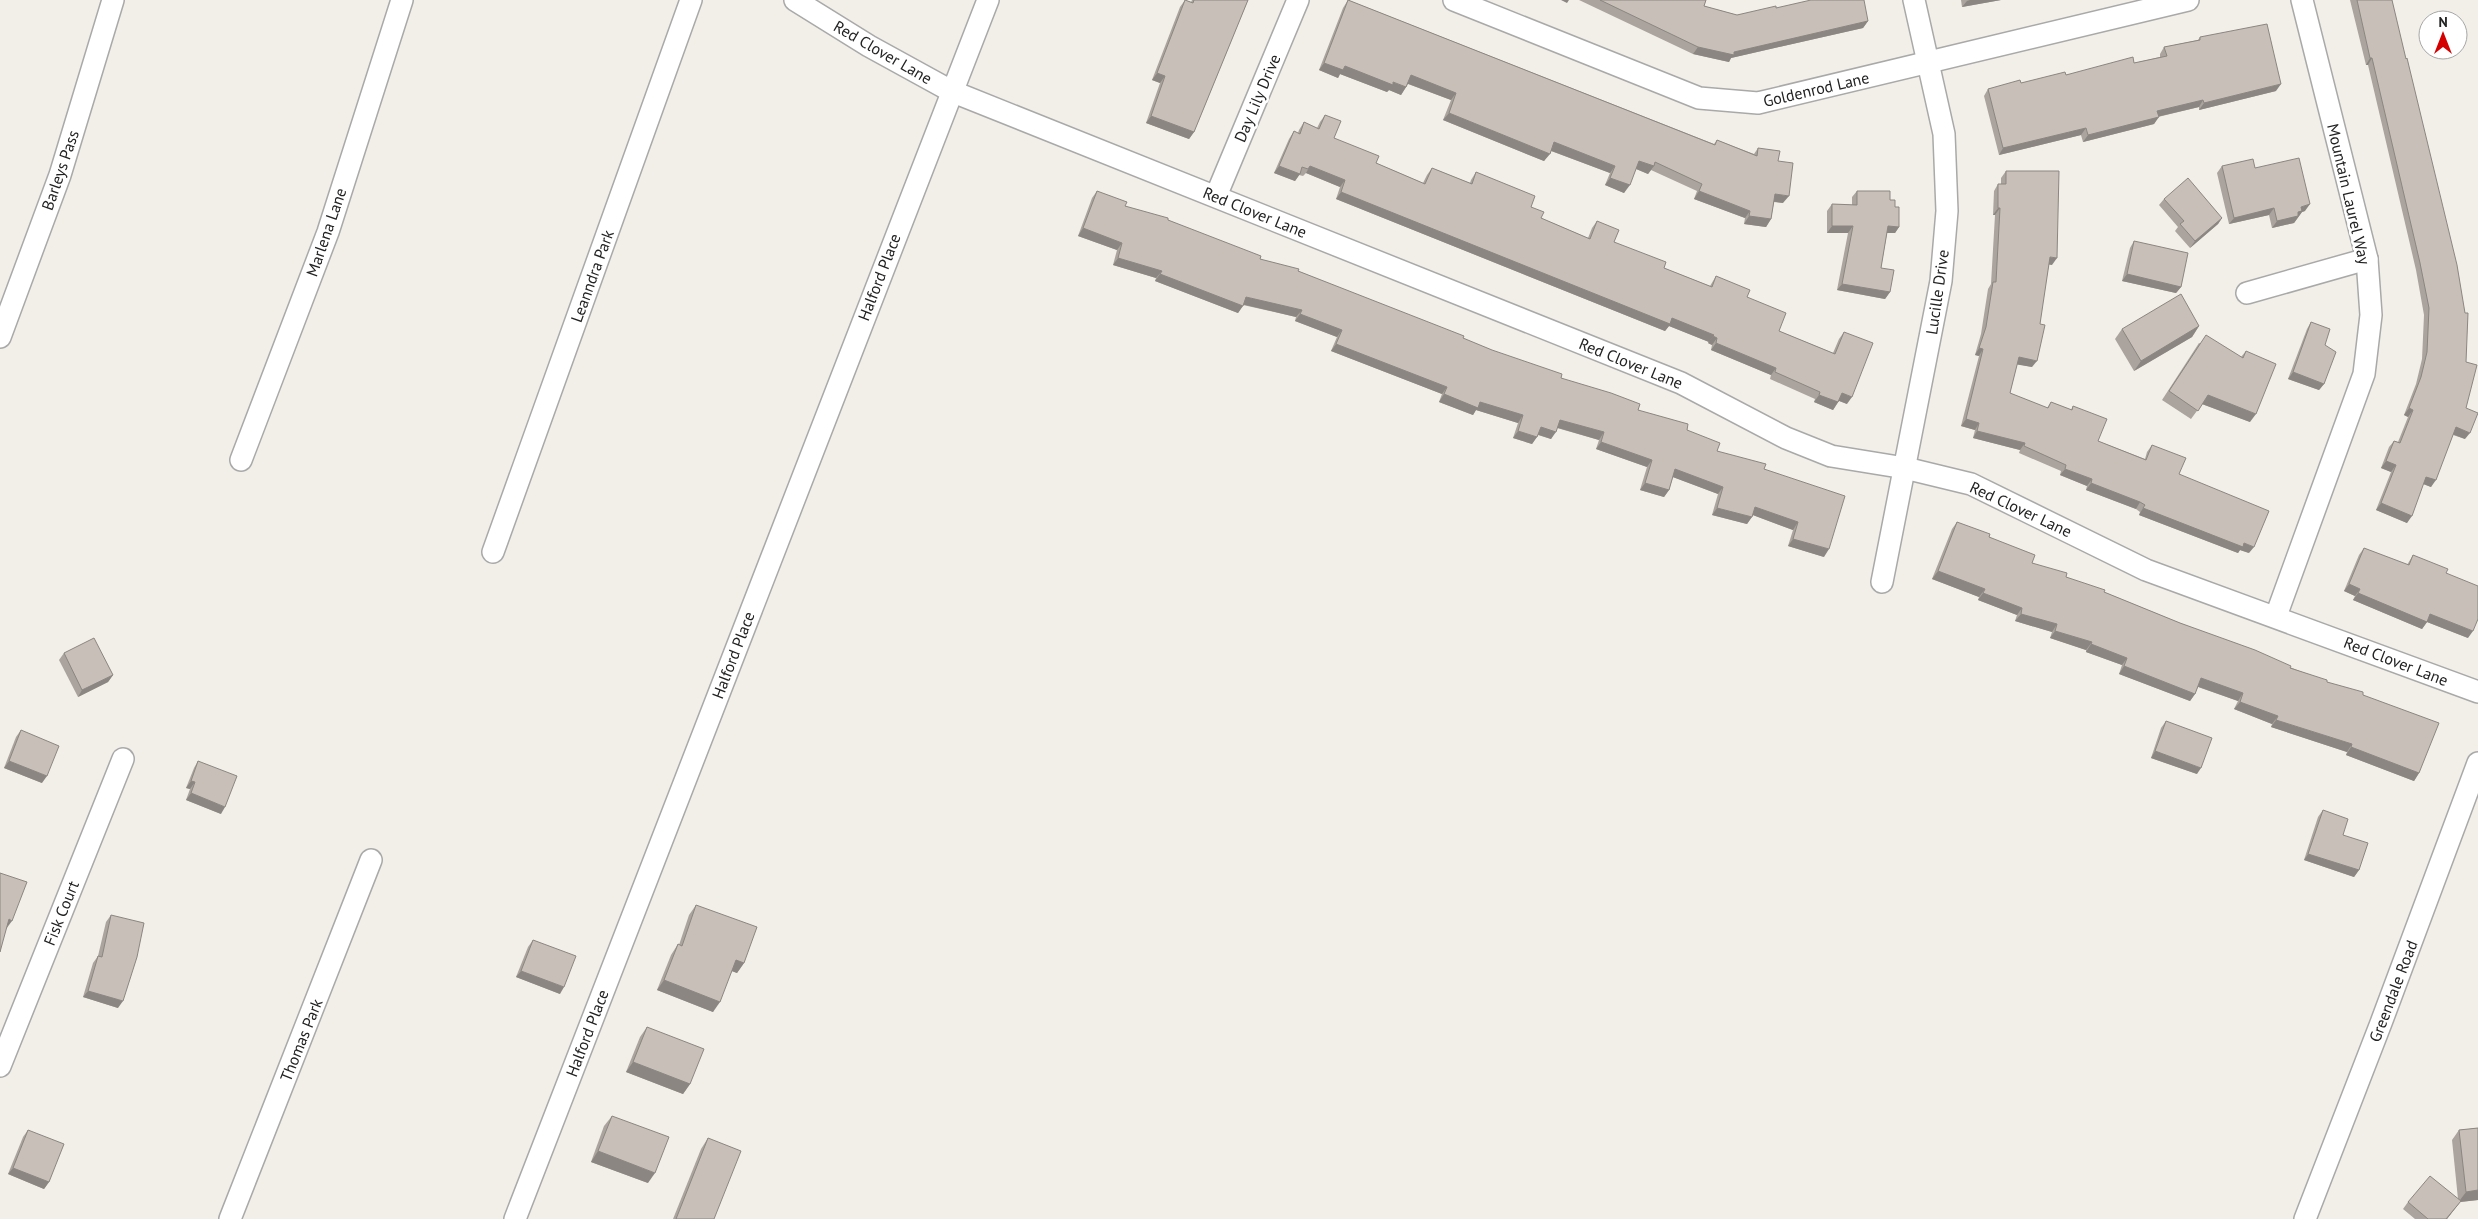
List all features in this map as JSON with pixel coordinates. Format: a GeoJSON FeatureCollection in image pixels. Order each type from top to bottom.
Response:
{"type":"FeatureCollection","features":[{"type":"Feature","properties":{"kind":"street","name":"Barleys Pass"},"geometry":{"type":"LineString","coordinates":[[0,338],[60,175],[113,0]]}},
{"type":"Feature","properties":{"kind":"street","name":"Marlena Lane"},"geometry":{"type":"LineString","coordinates":[[241,460],[328,232],[402,0]]}},
{"type":"Feature","properties":{"kind":"street","name":"Leanndra Park"},"geometry":{"type":"LineString","coordinates":[[493,552],[691,0]]}},
{"type":"Feature","properties":{"kind":"street","name":"Red Clover Lane"},"geometry":{"type":"LineString","coordinates":[[795,0],[869,46],[952,91],[1681,383],[1786,438],[1831,456],[1905,468],[1971,484],[2146,570],[2276,616],[2478,692]]}},
{"type":"Feature","properties":{"kind":"street","name":"Halford Place"},"geometry":{"type":"LineString","coordinates":[[515,1219],[988,0]]}},
{"type":"Feature","properties":{"kind":"street","name":"Day Lily Drive"},"geometry":{"type":"LineString","coordinates":[[1216,196],[1298,0]]}},
{"type":"Feature","properties":{"kind":"street","name":"Goldenrod Lane"},"geometry":{"type":"LineString","coordinates":[[1454,0],[1699,98],[1758,103],[2188,0]]}},
{"type":"Feature","properties":{"kind":"street","name":"Lucille Drive"},"geometry":{"type":"LineString","coordinates":[[1882,582],[1941,281],[1947,211],[1944,134],[1914,0]]}},
{"type":"Feature","properties":{"kind":"street","name":"Mountain Laurel Way"},"geometry":{"type":"LineString","coordinates":[[2276,616],[2364,374],[2371,315],[2366,259],[2302,0]]}},
{"type":"Feature","properties":{"kind":"street"},"geometry":{"type":"LineString","coordinates":[[2247,293],[2366,259]]}},
{"type":"Feature","properties":{"kind":"street","name":"Fisk Court"},"geometry":{"type":"LineString","coordinates":[[0,1066],[123,760]]}},
{"type":"Feature","properties":{"kind":"street","name":"Greendale Road"},"geometry":{"type":"LineString","coordinates":[[2305,1219],[2381,1023],[2478,763]]}},
{"type":"Feature","properties":{"kind":"street","name":"Thomas Park"},"geometry":{"type":"LineString","coordinates":[[230,1219],[371,860]]}},
{"type":"Feature","properties":{"kind":"building"},"geometry":{"type":"Polygon","coordinates":[[[1185,0],[1193,3],[1194,0],[1248,0],[1194,132],[1151,116],[1165,76],[1157,73],[1185,0]]]}},
{"type":"Feature","properties":{"kind":"building"},"geometry":{"type":"Polygon","coordinates":[[[1348,0],[1715,145],[1717,140],[1757,156],[1758,148],[1780,151],[1778,161],[1793,163],[1789,196],[1775,194],[1771,219],[1749,216],[1750,211],[1699,191],[1702,184],[1655,162],[1654,166],[1639,161],[1630,185],[1610,178],[1615,166],[1554,142],[1550,154],[1449,113],[1456,93],[1411,75],[1406,87],[1393,82],[1393,85],[1345,66],[1343,70],[1324,63],[1348,0]]]}},
{"type":"Feature","properties":{"kind":"building"},"geometry":{"type":"Polygon","coordinates":[[[1600,0],[1706,0],[1704,6],[1737,15],[1811,0],[1864,0],[1868,21],[1734,52],[1734,55],[1698,47],[1600,0]]]}},
{"type":"Feature","properties":{"kind":"building"},"geometry":{"type":"Polygon","coordinates":[[[2357,0],[2392,0],[2457,265],[2465,313],[2468,313],[2466,362],[2477,365],[2466,408],[2478,413],[2470,433],[2456,427],[2436,480],[2426,477],[2412,516],[2381,503],[2396,465],[2386,461],[2394,441],[2400,443],[2413,410],[2409,408],[2421,377],[2427,352],[2429,308],[2357,0]]]}},
{"type":"Feature","properties":{"kind":"building"},"geometry":{"type":"Polygon","coordinates":[[[2267,24],[2281,84],[2204,103],[2203,100],[2157,111],[2159,117],[2088,135],[2086,128],[2003,148],[1988,89],[2020,80],[2021,83],[2065,72],[2066,75],[2133,57],[2134,63],[2167,56],[2164,47],[2200,40],[2200,37],[2267,24]]]}},
{"type":"Feature","properties":{"kind":"building"},"geometry":{"type":"Polygon","coordinates":[[[1325,115],[1341,121],[1334,138],[1379,156],[1376,163],[1425,184],[1432,168],[1472,184],[1476,172],[1535,196],[1531,207],[1544,212],[1541,218],[1590,239],[1597,221],[1619,230],[1614,242],[1666,262],[1664,268],[1712,287],[1716,276],[1750,290],[1747,297],[1786,313],[1779,331],[1835,354],[1844,332],[1873,343],[1852,397],[1842,393],[1838,402],[1819,395],[1820,392],[1775,372],[1776,368],[1716,343],[1717,338],[1714,335],[1672,318],[1670,324],[1341,192],[1345,180],[1310,166],[1308,169],[1302,167],[1300,174],[1279,166],[1294,131],[1300,134],[1304,122],[1319,129],[1325,115]]]}},
{"type":"Feature","properties":{"kind":"building"},"geometry":{"type":"Polygon","coordinates":[[[2299,158],[2310,204],[2301,207],[2302,211],[2298,212],[2298,216],[2277,221],[2274,208],[2234,218],[2222,166],[2253,159],[2255,168],[2299,158]]]}},
{"type":"Feature","properties":{"kind":"building"},"geometry":{"type":"Polygon","coordinates":[[[2006,171],[2059,171],[2057,258],[2050,257],[2040,324],[2045,325],[2037,361],[2019,357],[2010,393],[2048,408],[2051,402],[2072,410],[2073,406],[2107,419],[2098,441],[2146,460],[2152,445],[2186,458],[2179,474],[2269,511],[2254,547],[2244,543],[2243,547],[2143,508],[2145,505],[2140,502],[2091,483],[2092,479],[2065,469],[2066,465],[2024,446],[2025,443],[1977,431],[1979,423],[1966,419],[1983,349],[1979,348],[1986,327],[1993,282],[1996,282],[2000,208],[1998,208],[1998,184],[2006,184],[2006,171]]]}},
{"type":"Feature","properties":{"kind":"building"},"geometry":{"type":"Polygon","coordinates":[[[2188,178],[2222,218],[2195,241],[2180,224],[2184,221],[2164,199],[2188,178]]]}},
{"type":"Feature","properties":{"kind":"building"},"geometry":{"type":"Polygon","coordinates":[[[1097,191],[1127,202],[1125,206],[1168,218],[1168,220],[1261,256],[1260,259],[1299,269],[1298,271],[1464,336],[1463,338],[1492,350],[1562,374],[1561,378],[1640,404],[1638,410],[1688,424],[1687,430],[1720,443],[1717,451],[1766,464],[1764,469],[1845,496],[1829,549],[1793,539],[1798,522],[1755,507],[1752,517],[1717,508],[1723,487],[1675,469],[1669,490],[1645,483],[1652,460],[1601,442],[1604,432],[1560,420],[1556,432],[1541,427],[1537,437],[1518,431],[1523,415],[1480,402],[1478,408],[1444,394],[1447,387],[1336,344],[1342,330],[1300,314],[1302,310],[1246,297],[1243,306],[1160,274],[1162,271],[1118,258],[1122,243],[1083,228],[1097,191]]]}},
{"type":"Feature","properties":{"kind":"building"},"geometry":{"type":"Polygon","coordinates":[[[1857,191],[1890,191],[1890,200],[1895,200],[1895,207],[1899,207],[1899,227],[1888,226],[1881,268],[1894,270],[1890,292],[1842,284],[1853,226],[1832,226],[1832,204],[1857,205],[1857,191]]]}},
{"type":"Feature","properties":{"kind":"building"},"geometry":{"type":"Polygon","coordinates":[[[2134,241],[2188,253],[2181,287],[2127,274],[2134,241]]]}},
{"type":"Feature","properties":{"kind":"building"},"geometry":{"type":"Polygon","coordinates":[[[2181,294],[2199,326],[2141,361],[2122,329],[2181,294]]]}},
{"type":"Feature","properties":{"kind":"building"},"geometry":{"type":"Polygon","coordinates":[[[2311,322],[2330,329],[2325,345],[2336,352],[2324,384],[2293,372],[2311,322]]]}},
{"type":"Feature","properties":{"kind":"building"},"geometry":{"type":"Polygon","coordinates":[[[2206,335],[2243,358],[2246,351],[2276,364],[2256,414],[2208,395],[2198,411],[2169,391],[2206,335]]]}},
{"type":"Feature","properties":{"kind":"building"},"geometry":{"type":"Polygon","coordinates":[[[1957,522],[1990,534],[1989,537],[2035,555],[2032,563],[2067,573],[2066,577],[2105,590],[2104,592],[2180,623],[2255,650],[2291,666],[2290,668],[2327,680],[2327,682],[2363,692],[2363,695],[2439,723],[2419,773],[2351,747],[2352,744],[2276,720],[2278,716],[2240,702],[2243,693],[2201,678],[2195,694],[2124,666],[2127,658],[2091,644],[2092,642],[2055,631],[2057,624],[2021,614],[2022,608],[1983,593],[1985,589],[1938,571],[1957,522]]]}},
{"type":"Feature","properties":{"kind":"building"},"geometry":{"type":"Polygon","coordinates":[[[2364,548],[2409,565],[2413,555],[2448,569],[2446,573],[2478,586],[2478,619],[2473,631],[2430,614],[2427,622],[2358,593],[2360,589],[2349,584],[2364,548]]]}},
{"type":"Feature","properties":{"kind":"building"},"geometry":{"type":"Polygon","coordinates":[[[94,638],[113,675],[82,690],[64,653],[94,638]]]}},
{"type":"Feature","properties":{"kind":"building"},"geometry":{"type":"Polygon","coordinates":[[[2166,721],[2212,738],[2201,768],[2155,751],[2166,721]]]}},
{"type":"Feature","properties":{"kind":"building"},"geometry":{"type":"Polygon","coordinates":[[[21,730],[59,746],[47,776],[9,761],[21,730]]]}},
{"type":"Feature","properties":{"kind":"building"},"geometry":{"type":"Polygon","coordinates":[[[198,761],[237,776],[225,807],[191,793],[195,782],[191,781],[198,761]]]}},
{"type":"Feature","properties":{"kind":"building"},"geometry":{"type":"Polygon","coordinates":[[[2323,810],[2348,819],[2343,835],[2368,843],[2359,870],[2308,854],[2323,810]]]}},
{"type":"Feature","properties":{"kind":"building"},"geometry":{"type":"Polygon","coordinates":[[[0,873],[27,882],[12,921],[9,919],[0,952],[0,873]]]}},
{"type":"Feature","properties":{"kind":"building"},"geometry":{"type":"Polygon","coordinates":[[[696,905],[757,927],[744,963],[736,960],[720,1002],[664,980],[678,944],[682,946],[696,905]]]}},
{"type":"Feature","properties":{"kind":"building"},"geometry":{"type":"Polygon","coordinates":[[[111,915],[144,923],[137,957],[123,1001],[88,991],[98,956],[102,957],[111,915]]]}},
{"type":"Feature","properties":{"kind":"building"},"geometry":{"type":"Polygon","coordinates":[[[533,940],[576,956],[564,987],[521,971],[533,940]]]}},
{"type":"Feature","properties":{"kind":"building"},"geometry":{"type":"Polygon","coordinates":[[[647,1027],[704,1049],[690,1084],[633,1062],[647,1027]]]}},
{"type":"Feature","properties":{"kind":"building"},"geometry":{"type":"Polygon","coordinates":[[[612,1116],[669,1137],[655,1173],[598,1151],[612,1116]]]}},
{"type":"Feature","properties":{"kind":"building"},"geometry":{"type":"Polygon","coordinates":[[[2478,1128],[2478,1190],[2466,1192],[2459,1130],[2478,1128]]]}},
{"type":"Feature","properties":{"kind":"building"},"geometry":{"type":"Polygon","coordinates":[[[28,1130],[64,1144],[49,1182],[13,1168],[28,1130]]]}},
{"type":"Feature","properties":{"kind":"building"},"geometry":{"type":"Polygon","coordinates":[[[708,1138],[741,1151],[714,1219],[676,1219],[708,1138]]]}},
{"type":"Feature","properties":{"kind":"building"},"geometry":{"type":"Polygon","coordinates":[[[2430,1176],[2461,1201],[2446,1219],[2428,1219],[2408,1202],[2430,1176]]]}}]}
